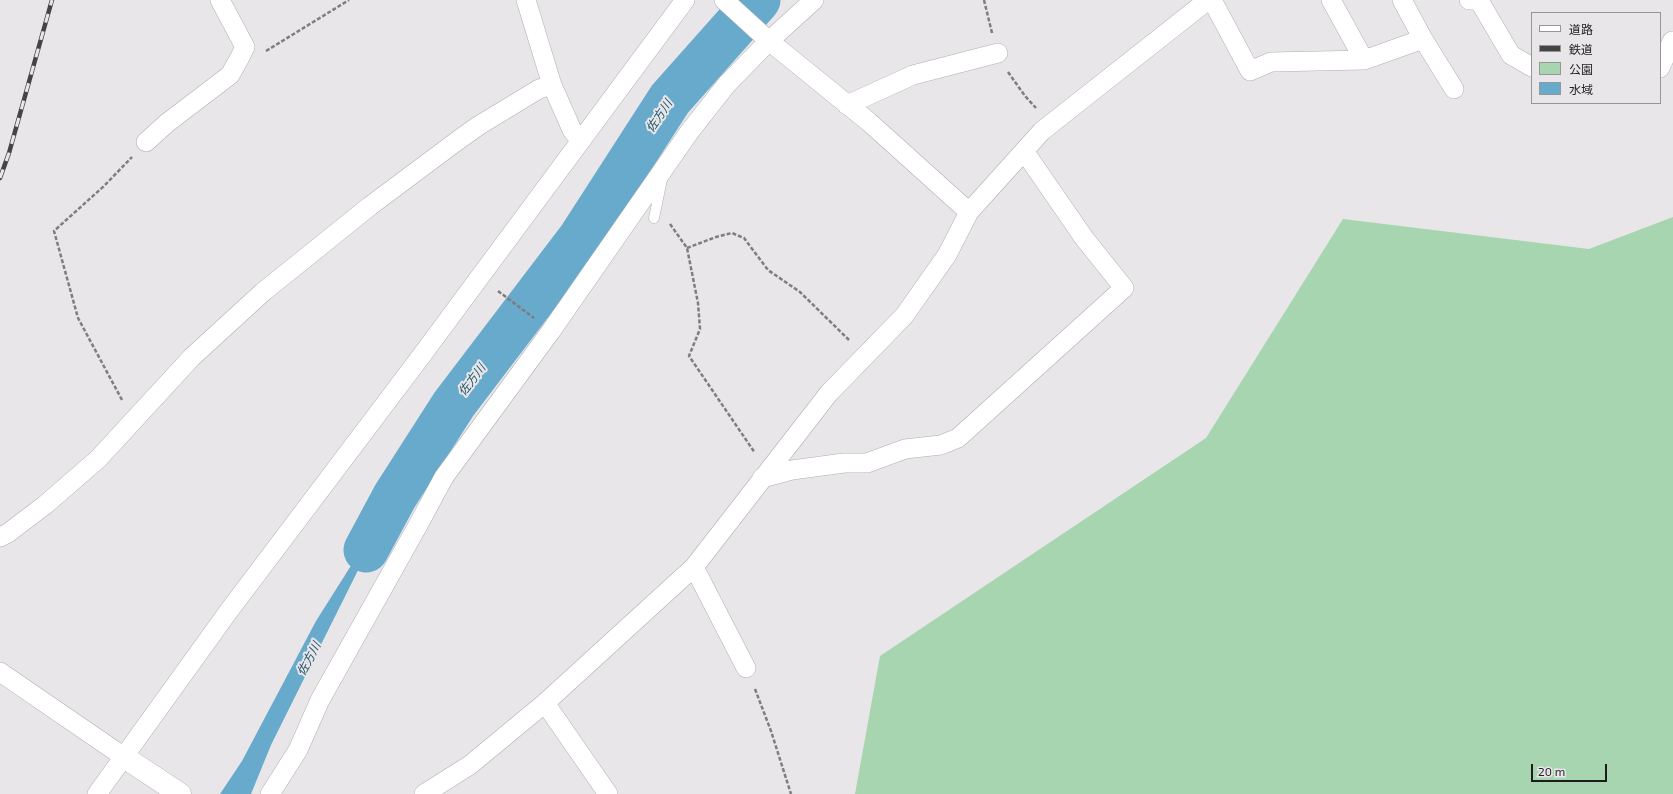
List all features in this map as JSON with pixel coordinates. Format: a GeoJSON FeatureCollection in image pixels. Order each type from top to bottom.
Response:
{"type":"FeatureCollection","features":[{"type":"Feature","properties":{"kind":"street"},"geometry":{"type":"LineString","coordinates":[[526,0],[552,84],[572,130],[580,140]]}},
{"type":"Feature","properties":{"kind":"street"},"geometry":{"type":"LineString","coordinates":[[97,794],[255,575],[480,278],[580,140],[685,0]]}},
{"type":"Feature","properties":{"kind":"street"},"geometry":{"type":"LineString","coordinates":[[724,0],[769,41],[869,122],[969,212]]}},
{"type":"Feature","properties":{"kind":"street"},"geometry":{"type":"LineString","coordinates":[[270,794],[298,750],[320,700],[444,477],[551,331],[690,131],[727,84],[769,41],[814,0]]}},
{"type":"Feature","properties":{"kind":"street"},"geometry":{"type":"LineString","coordinates":[[424,794],[470,764],[545,703],[694,567],[829,393],[904,316],[947,255],[969,212],[1042,131],[1208,0]]}},
{"type":"Feature","properties":{"kind":"street"},"geometry":{"type":"LineString","coordinates":[[1212,0],[1250,71],[1271,62],[1364,60],[1423,39]]}},
{"type":"Feature","properties":{"kind":"street"},"geometry":{"type":"LineString","coordinates":[[1331,0],[1364,60]]}},
{"type":"Feature","properties":{"kind":"street"},"geometry":{"type":"LineString","coordinates":[[1402,0],[1423,39],[1454,89]]}},
{"type":"Feature","properties":{"kind":"street"},"geometry":{"type":"LineString","coordinates":[[1469,0],[1476,0],[1481,4],[1511,54],[1531,66]]}},
{"type":"Feature","properties":{"kind":"street"},"geometry":{"type":"LineString","coordinates":[[146,142],[167,123],[230,75],[245,47],[228,3]]}},
{"type":"Feature","properties":{"kind":"street"},"geometry":{"type":"LineString","coordinates":[[1661,66],[1672,41]]}},
{"type":"Feature","properties":{"kind":"street"},"geometry":{"type":"LineString","coordinates":[[847,105],[913,75],[998,53]]}},
{"type":"Feature","properties":{"kind":"street"},"geometry":{"type":"LineString","coordinates":[[0,537],[8,533],[45,505],[98,459],[134,418],[192,357],[251,303],[370,206],[478,126],[539,89],[552,84]]}},
{"type":"Feature","properties":{"kind":"street"},"geometry":{"type":"LineString","coordinates":[[765,475],[844,463],[867,463],[905,449],[941,445],[958,438],[1124,288],[1084,238],[1024,151]]}},
{"type":"Feature","properties":{"kind":"street"},"geometry":{"type":"LineString","coordinates":[[694,567],[746,668]]}},
{"type":"Feature","properties":{"kind":"street"},"geometry":{"type":"LineString","coordinates":[[0,672],[180,794]]}},
{"type":"Feature","properties":{"kind":"street"},"geometry":{"type":"LineString","coordinates":[[545,703],[608,794]]}},
{"type":"Feature","properties":{"kind":"lane"},"geometry":{"type":"LineString","coordinates":[[654,218],[664,169]]}},
{"type":"Feature","properties":{"kind":"path"},"geometry":{"type":"LineString","coordinates":[[239,59],[248,61],[256,57],[350,0]]}},
{"type":"Feature","properties":{"kind":"path"},"geometry":{"type":"LineString","coordinates":[[134,418],[127,410],[78,318],[54,231],[104,186],[146,142]]}},
{"type":"Feature","properties":{"kind":"path"},"geometry":{"type":"LineString","coordinates":[[656,206],[687,248],[698,303],[700,329],[689,356],[765,475]]}},
{"type":"Feature","properties":{"kind":"path"},"geometry":{"type":"LineString","coordinates":[[687,248],[716,237],[732,234],[744,238],[768,270],[800,292],[865,356]]}},
{"type":"Feature","properties":{"kind":"path"},"geometry":{"type":"LineString","coordinates":[[480,278],[551,331]]}},
{"type":"Feature","properties":{"kind":"path"},"geometry":{"type":"LineString","coordinates":[[746,668],[771,731],[791,794]]}},
{"type":"Feature","properties":{"kind":"green space"},"geometry":{"type":"Polygon","coordinates":[[[1673,217],[1673,794],[855,794],[880,656],[1206,438],[1343,219],[1589,249],[1673,217]]]}},
{"type":"Feature","properties":{"kind":"water"},"geometry":{"type":"Polygon","coordinates":[[[395,496],[271,745],[251,794],[220,794],[242,761],[316,621],[395,496]]]}},
{"type":"Feature","properties":{"kind":"waterway","name":"佐方川"},"geometry":{"type":"LineString","coordinates":[[366,550],[395,496],[454,404],[581,237],[670,99],[758,0]]}},
{"type":"Feature","properties":{"kind":"railway"},"geometry":{"type":"LineString","coordinates":[[0,178],[9,153],[52,0]]}}]}
